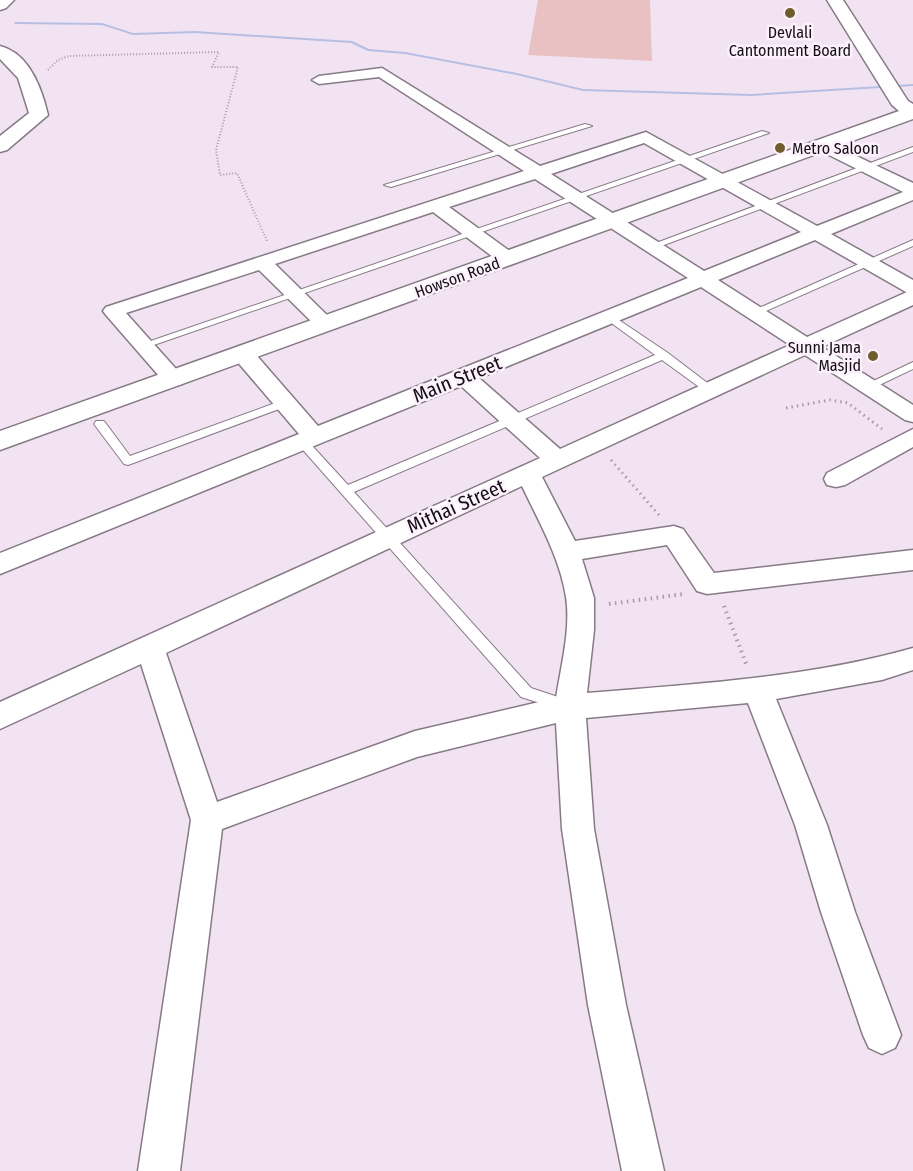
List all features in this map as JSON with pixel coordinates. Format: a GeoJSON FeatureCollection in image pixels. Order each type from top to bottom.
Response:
{"type":"FeatureCollection","features":[{"type":"Feature","properties":{"kind":"street"},"geometry":{"type":"LineString","coordinates":[[0,5],[6,0]]}},
{"type":"Feature","properties":{"kind":"street"},"geometry":{"type":"LineString","coordinates":[[835,0],[874,62],[909,110]]}},
{"type":"Feature","properties":{"kind":"street"},"geometry":{"type":"LineString","coordinates":[[0,51],[11,59],[31,82],[39,115],[0,146]]}},
{"type":"Feature","properties":{"kind":"street"},"geometry":{"type":"LineString","coordinates":[[319,80],[382,72],[913,414]]}},
{"type":"Feature","properties":{"kind":"street","name":"Howson Road"},"geometry":{"type":"LineString","coordinates":[[0,441],[724,181],[909,110]]}},
{"type":"Feature","properties":{"kind":"street"},"geometry":{"type":"LineString","coordinates":[[174,379],[113,310],[646,137],[913,288]]}},
{"type":"Feature","properties":{"kind":"street"},"geometry":{"type":"LineString","coordinates":[[821,145],[913,192]]}},
{"type":"Feature","properties":{"kind":"street","name":"Main Street"},"geometry":{"type":"LineString","coordinates":[[0,564],[913,192]]}},
{"type":"Feature","properties":{"kind":"street"},"geometry":{"type":"LineString","coordinates":[[436,206],[508,259]]}},
{"type":"Feature","properties":{"kind":"street"},"geometry":{"type":"LineString","coordinates":[[268,260],[294,293],[325,324]]}},
{"type":"Feature","properties":{"kind":"street","name":"Mithai Street"},"geometry":{"type":"LineString","coordinates":[[0,716],[913,297]]}},
{"type":"Feature","properties":{"kind":"street"},"geometry":{"type":"LineString","coordinates":[[243,354],[286,403],[308,439]]}},
{"type":"Feature","properties":{"kind":"street"},"geometry":{"type":"LineString","coordinates":[[463,376],[557,460]]}},
{"type":"Feature","properties":{"kind":"street"},"geometry":{"type":"LineString","coordinates":[[836,479],[907,440]]}},
{"type":"Feature","properties":{"kind":"street"},"geometry":{"type":"LineString","coordinates":[[528,473],[567,552],[580,598],[580,630],[570,707],[578,829],[608,1005],[643,1171]]}},
{"type":"Feature","properties":{"kind":"street"},"geometry":{"type":"LineString","coordinates":[[567,552],[674,535],[707,584],[716,586],[913,560]]}},
{"type":"Feature","properties":{"kind":"street"},"geometry":{"type":"LineString","coordinates":[[150,648],[207,820],[159,1171]]}},
{"type":"Feature","properties":{"kind":"street"},"geometry":{"type":"LineString","coordinates":[[207,820],[415,744],[570,707],[753,681],[882,668],[913,659]]}},
{"type":"Feature","properties":{"kind":"street"},"geometry":{"type":"LineString","coordinates":[[753,681],[811,825],[837,912],[882,1035]]}},
{"type":"Feature","properties":{"kind":"lane"},"geometry":{"type":"LineString","coordinates":[[388,185],[588,126]]}},
{"type":"Feature","properties":{"kind":"lane"},"geometry":{"type":"LineString","coordinates":[[144,345],[765,132]]}},
{"type":"Feature","properties":{"kind":"lane"},"geometry":{"type":"LineString","coordinates":[[653,246],[913,149]]}},
{"type":"Feature","properties":{"kind":"lane"},"geometry":{"type":"LineString","coordinates":[[755,312],[913,243]]}},
{"type":"Feature","properties":{"kind":"lane"},"geometry":{"type":"LineString","coordinates":[[610,317],[710,390]]}},
{"type":"Feature","properties":{"kind":"lane"},"geometry":{"type":"LineString","coordinates":[[346,491],[664,356]]}},
{"type":"Feature","properties":{"kind":"lane"},"geometry":{"type":"LineString","coordinates":[[869,386],[913,364]]}},
{"type":"Feature","properties":{"kind":"lane"},"geometry":{"type":"LineString","coordinates":[[100,424],[128,461],[286,403]]}},
{"type":"Feature","properties":{"kind":"lane"},"geometry":{"type":"LineString","coordinates":[[308,439],[346,491],[526,693],[570,707]]}},
{"type":"Feature","properties":{"kind":"path"},"geometry":{"type":"LineString","coordinates":[[31,82],[45,74],[58,60],[69,56],[219,52],[212,68],[238,67],[216,150],[220,175],[237,173],[268,260]]}},
{"type":"Feature","properties":{"kind":"path"},"geometry":{"type":"LineString","coordinates":[[786,408],[830,400],[848,403],[907,440]]}},
{"type":"Feature","properties":{"kind":"path"},"geometry":{"type":"LineString","coordinates":[[597,442],[674,535]]}},
{"type":"Feature","properties":{"kind":"path"},"geometry":{"type":"LineString","coordinates":[[609,604],[716,586],[753,681]]}},
{"type":"Feature","properties":{"kind":"shaded area"},"geometry":{"type":"Polygon","coordinates":[[[538,0],[650,0],[652,61],[528,55],[538,0]]]}},
{"type":"Feature","properties":{"kind":"waterway"},"geometry":{"type":"LineString","coordinates":[[15,23],[102,24],[133,34],[195,32],[352,42],[368,50],[405,53],[517,74],[583,90],[751,95],[913,85]]}},
{"type":"Feature","properties":{"kind":"place","name":"Devlali Cantonment Board"},"geometry":{"type":"Point","coordinates":[790,13]}},
{"type":"Feature","properties":{"kind":"place","name":"Metro Saloon"},"geometry":{"type":"Point","coordinates":[780,148]}},
{"type":"Feature","properties":{"kind":"place","name":"Sunni Jama Masjid"},"geometry":{"type":"Point","coordinates":[873,356]}}]}
